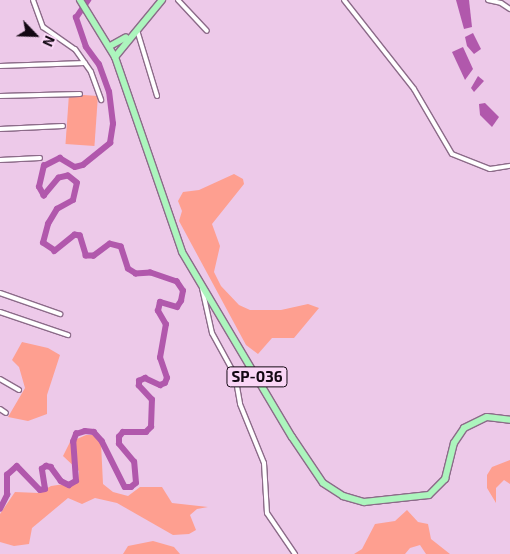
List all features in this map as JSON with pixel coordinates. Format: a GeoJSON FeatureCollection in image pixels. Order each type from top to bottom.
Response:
{"type":"FeatureCollection","features":[{"type":"Feature","properties":{"kind":"main road"},"geometry":{"type":"LineString","coordinates":[[80,0],[110,46],[130,35]]}},
{"type":"Feature","properties":{"kind":"main road"},"geometry":{"type":"LineString","coordinates":[[115,57],[130,35],[162,0]]}},
{"type":"Feature","properties":{"kind":"main road","name":"SP-036"},"geometry":{"type":"LineString","coordinates":[[110,46],[174,232],[201,281],[318,477],[343,496],[364,502],[429,494],[445,479],[454,443],[464,428],[487,417],[510,420]]}},
{"type":"Feature","properties":{"kind":"street"},"geometry":{"type":"LineString","coordinates":[[33,0],[43,27],[76,52],[85,63],[101,100]]}},
{"type":"Feature","properties":{"kind":"street"},"geometry":{"type":"LineString","coordinates":[[178,0],[207,31]]}},
{"type":"Feature","properties":{"kind":"street"},"geometry":{"type":"LineString","coordinates":[[344,0],[414,89],[452,154],[490,168],[510,166]]}},
{"type":"Feature","properties":{"kind":"street"},"geometry":{"type":"LineString","coordinates":[[488,0],[501,3],[510,9]]}},
{"type":"Feature","properties":{"kind":"street"},"geometry":{"type":"LineString","coordinates":[[136,28],[157,96]]}},
{"type":"Feature","properties":{"kind":"street"},"geometry":{"type":"LineString","coordinates":[[75,63],[76,52]]}},
{"type":"Feature","properties":{"kind":"street"},"geometry":{"type":"LineString","coordinates":[[0,66],[85,63]]}},
{"type":"Feature","properties":{"kind":"street"},"geometry":{"type":"LineString","coordinates":[[0,96],[80,94]]}},
{"type":"Feature","properties":{"kind":"street"},"geometry":{"type":"LineString","coordinates":[[0,129],[63,126]]}},
{"type":"Feature","properties":{"kind":"street"},"geometry":{"type":"LineString","coordinates":[[0,160],[40,158]]}},
{"type":"Feature","properties":{"kind":"street"},"geometry":{"type":"LineString","coordinates":[[201,281],[212,333],[235,376],[240,404],[264,464],[267,513],[295,554]]}},
{"type":"Feature","properties":{"kind":"street"},"geometry":{"type":"LineString","coordinates":[[0,293],[60,314]]}},
{"type":"Feature","properties":{"kind":"street"},"geometry":{"type":"LineString","coordinates":[[0,312],[68,335]]}},
{"type":"Feature","properties":{"kind":"street"},"geometry":{"type":"LineString","coordinates":[[0,379],[18,390]]}},
{"type":"Feature","properties":{"kind":"street"},"geometry":{"type":"LineString","coordinates":[[0,409],[6,413]]}},
{"type":"Feature","properties":{"kind":"shaded area"},"geometry":{"type":"Polygon","coordinates":[[[456,0],[469,0],[472,27],[464,29],[456,0]]]}},
{"type":"Feature","properties":{"kind":"shaded area"},"geometry":{"type":"Polygon","coordinates":[[[473,33],[481,49],[474,54],[467,46],[465,37],[473,33]]]}},
{"type":"Feature","properties":{"kind":"shaded area"},"geometry":{"type":"Polygon","coordinates":[[[463,47],[473,69],[465,80],[452,52],[463,47]]]}},
{"type":"Feature","properties":{"kind":"shaded area"},"geometry":{"type":"Polygon","coordinates":[[[478,76],[484,81],[474,92],[471,88],[478,76]]]}},
{"type":"Feature","properties":{"kind":"shaded area"},"geometry":{"type":"Polygon","coordinates":[[[69,94],[98,96],[94,146],[66,144],[69,94]]]}},
{"type":"Feature","properties":{"kind":"shaded area"},"geometry":{"type":"Polygon","coordinates":[[[485,103],[499,117],[492,127],[480,115],[479,104],[485,103]]]}},
{"type":"Feature","properties":{"kind":"shaded area"},"geometry":{"type":"Polygon","coordinates":[[[234,174],[243,179],[244,184],[212,224],[220,246],[214,272],[221,286],[239,305],[250,310],[281,310],[308,304],[319,308],[294,338],[272,338],[258,354],[246,345],[179,221],[182,211],[178,201],[183,192],[199,190],[234,174]]]}},
{"type":"Feature","properties":{"kind":"shaded area"},"geometry":{"type":"Polygon","coordinates":[[[22,342],[48,348],[60,355],[47,395],[47,414],[28,421],[8,417],[25,388],[19,367],[12,360],[22,342]]]}},
{"type":"Feature","properties":{"kind":"shaded area"},"geometry":{"type":"Polygon","coordinates":[[[86,435],[98,435],[101,443],[103,484],[113,492],[128,496],[140,487],[162,487],[172,503],[208,507],[197,509],[190,515],[196,530],[189,534],[173,535],[117,503],[95,498],[82,504],[68,498],[32,528],[29,544],[14,546],[0,542],[0,514],[15,492],[39,493],[51,486],[78,482],[79,471],[63,456],[70,442],[86,435]]]}},
{"type":"Feature","properties":{"kind":"shaded area"},"geometry":{"type":"Polygon","coordinates":[[[510,460],[510,484],[504,480],[496,488],[496,503],[487,488],[487,475],[492,467],[510,460]]]}},
{"type":"Feature","properties":{"kind":"shaded area"},"geometry":{"type":"Polygon","coordinates":[[[407,510],[418,522],[428,524],[431,539],[450,554],[426,554],[420,545],[410,548],[405,554],[354,554],[362,549],[375,524],[395,521],[407,510]]]}},
{"type":"Feature","properties":{"kind":"shaded area"},"geometry":{"type":"Polygon","coordinates":[[[153,541],[174,547],[180,554],[123,554],[128,546],[153,541]]]}},
{"type":"Feature","properties":{"kind":"waterway"},"geometry":{"type":"LineString","coordinates":[[0,509],[7,495],[7,475],[17,466],[40,490],[45,489],[42,469],[46,466],[51,467],[61,481],[69,485],[76,481],[73,442],[76,434],[85,431],[94,432],[102,441],[125,487],[131,487],[136,483],[134,462],[119,444],[119,437],[123,432],[146,432],[151,427],[152,400],[139,386],[139,381],[145,378],[160,385],[165,383],[167,378],[160,358],[166,325],[158,311],[160,302],[177,307],[181,301],[183,291],[177,282],[151,273],[136,274],[128,269],[121,247],[110,244],[94,256],[86,256],[80,236],[75,235],[55,251],[43,243],[48,224],[57,209],[73,200],[77,183],[68,176],[59,178],[44,196],[39,187],[44,166],[60,158],[75,167],[83,165],[110,143],[113,124],[109,92],[99,65],[86,47],[76,18],[88,0]]}}]}
